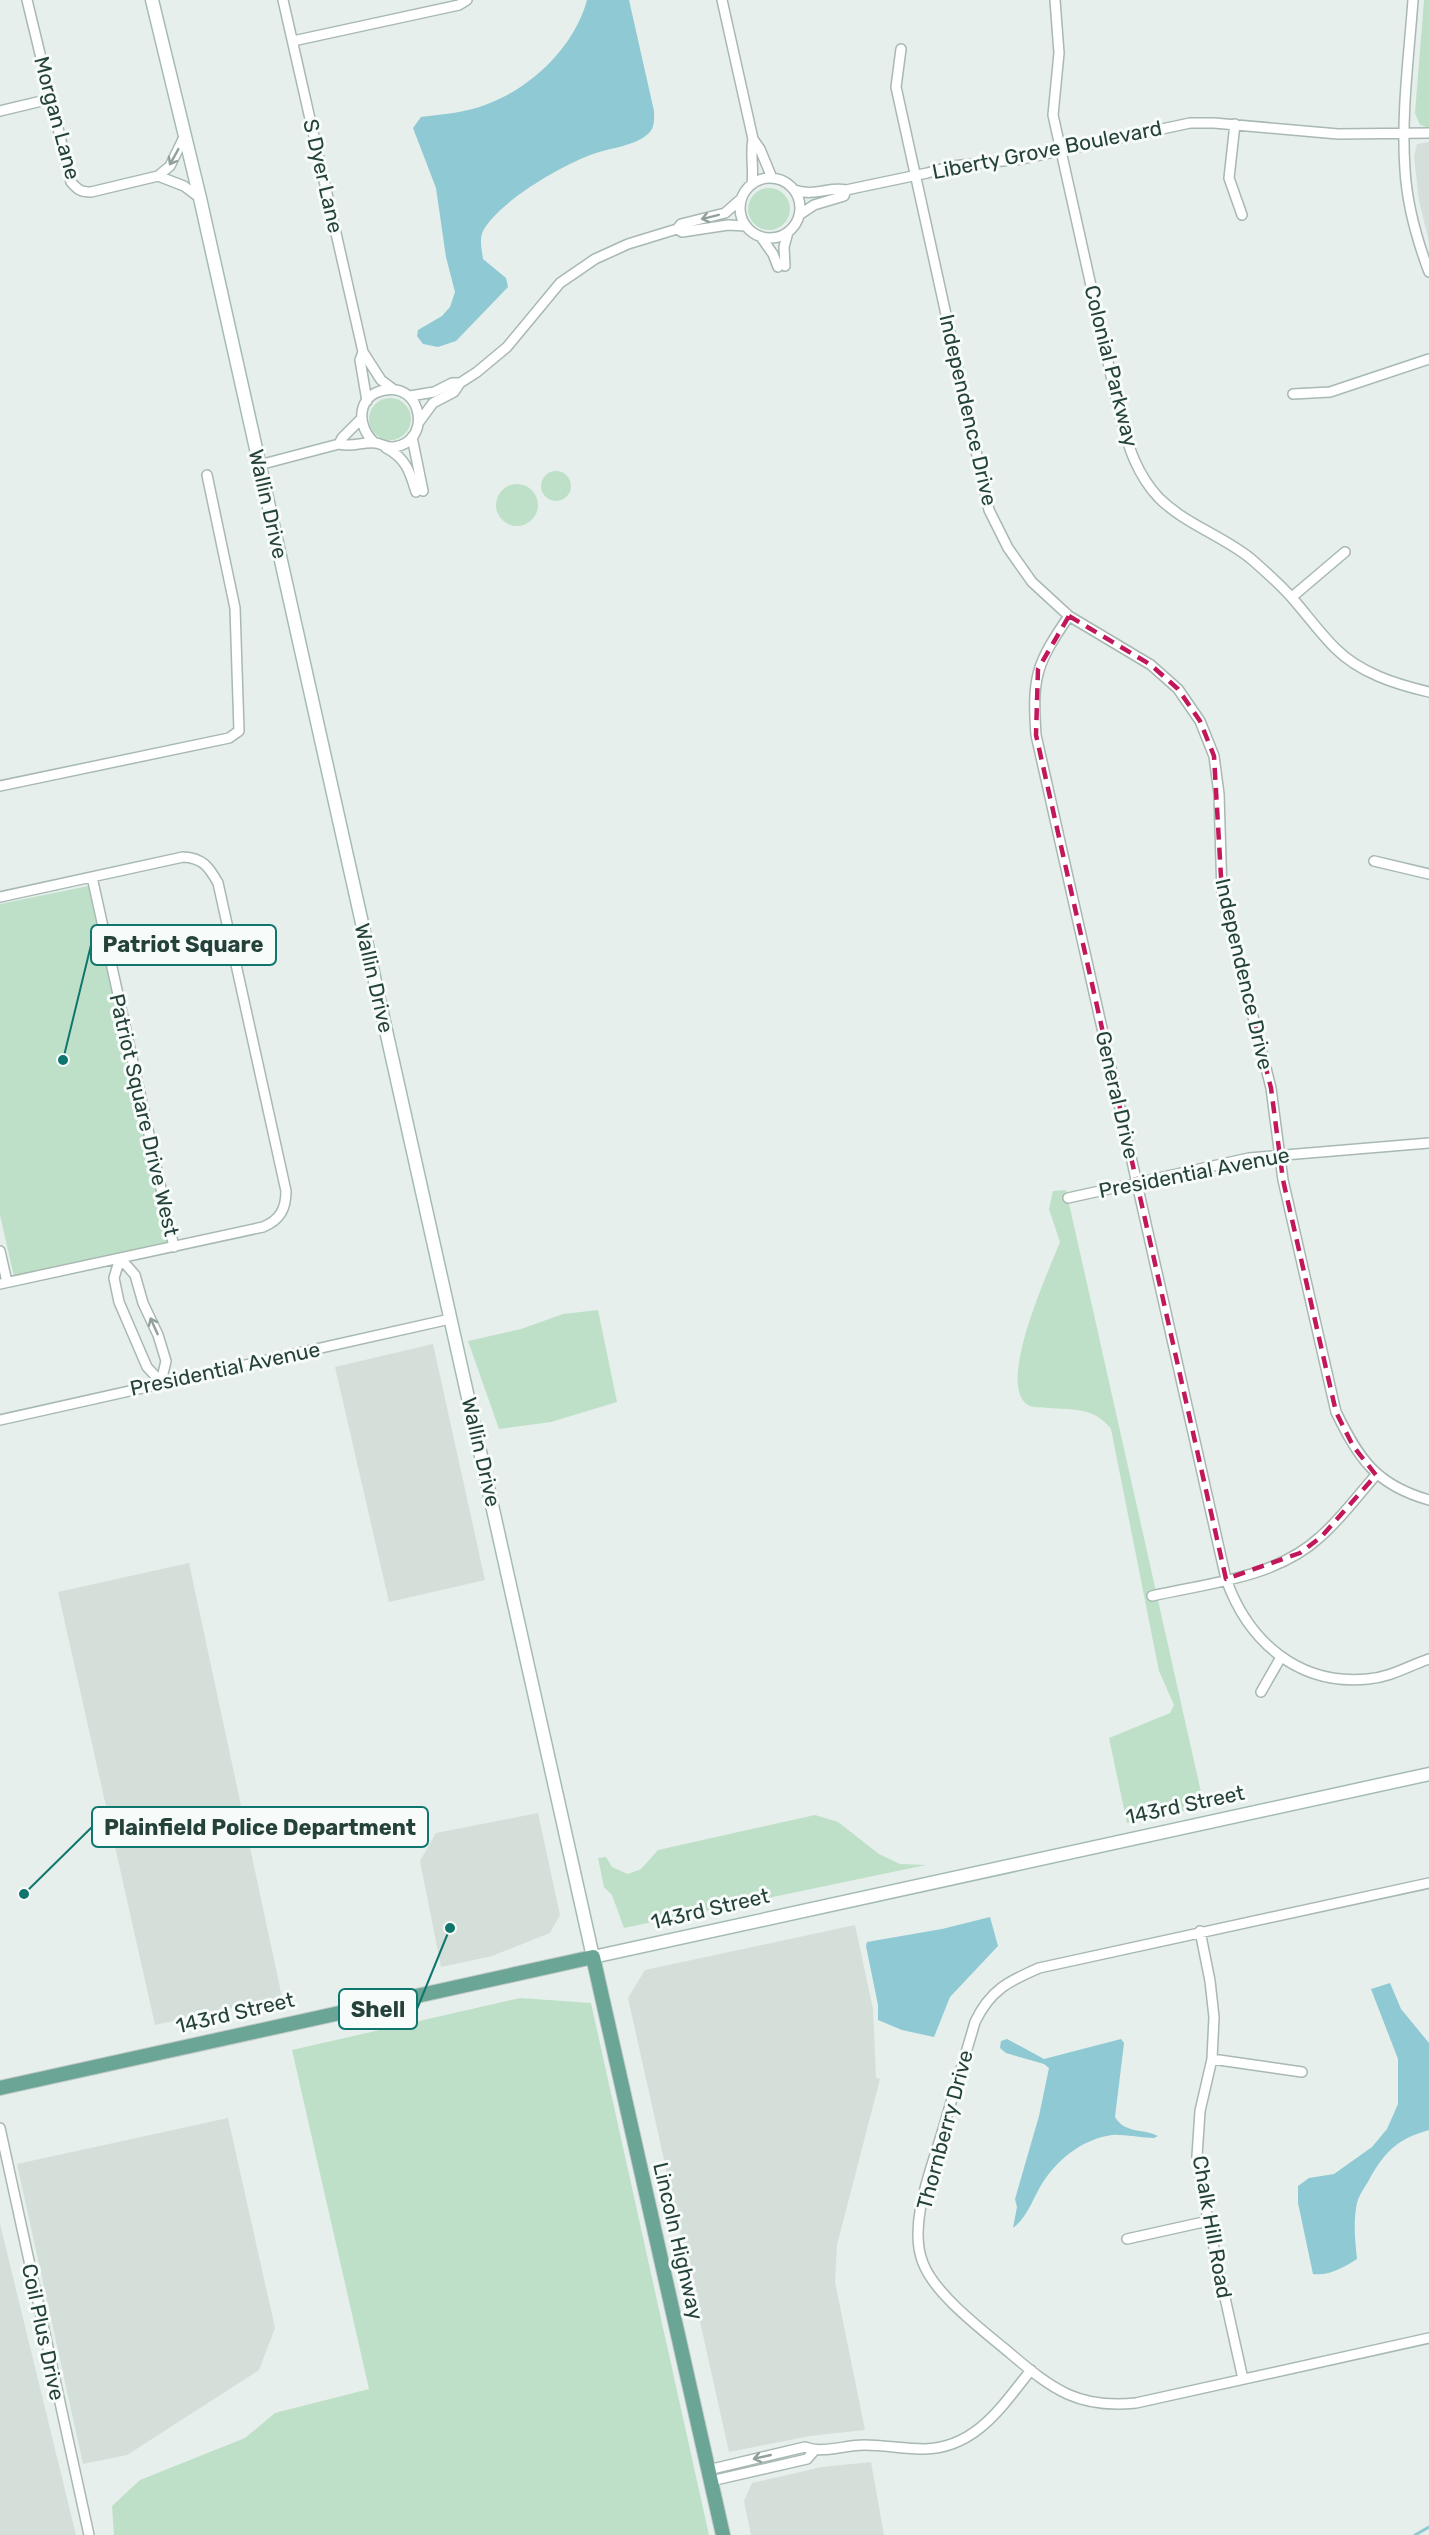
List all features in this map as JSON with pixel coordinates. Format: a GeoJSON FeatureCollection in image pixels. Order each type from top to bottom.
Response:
{"type":"FeatureCollection","features":[{"type":"Feature","properties":{"kind":"main road","name":"Wallin Drive"},"geometry":{"type":"LineString","coordinates":[[152,0],[186,135],[593,1957]]}},
{"type":"Feature","properties":{"kind":"main road","name":"143rd Street"},"geometry":{"type":"LineString","coordinates":[[0,2088],[1429,1774]]}},
{"type":"Feature","properties":{"kind":"main road","name":"Lincoln Highway"},"geometry":{"type":"LineString","coordinates":[[593,1957],[723,2535]]}},
{"type":"Feature","properties":{"kind":"street","name":"Morgan Lane"},"geometry":{"type":"LineString","coordinates":[[27,0],[71,182],[81,192],[91,192],[158,176]]}},
{"type":"Feature","properties":{"kind":"street","name":"S Dyer Lane"},"geometry":{"type":"LineString","coordinates":[[283,0],[363,352]]}},
{"type":"Feature","properties":{"kind":"street"},"geometry":{"type":"LineString","coordinates":[[292,41],[459,5],[467,0]]}},
{"type":"Feature","properties":{"kind":"street"},"geometry":{"type":"LineString","coordinates":[[723,0],[753,139],[760,149],[772,178]]}},
{"type":"Feature","properties":{"kind":"street","name":"Colonial Parkway"},"geometry":{"type":"LineString","coordinates":[[1055,0],[1059,53],[1053,115],[1120,416],[1128,446],[1142,476],[1158,497],[1179,516],[1248,556],[1292,597],[1335,648],[1357,665],[1388,680],[1429,692]]}},
{"type":"Feature","properties":{"kind":"street"},"geometry":{"type":"LineString","coordinates":[[1413,0],[1404,133],[1405,172],[1411,213],[1429,272]]}},
{"type":"Feature","properties":{"kind":"street","name":"Independence Drive"},"geometry":{"type":"LineString","coordinates":[[901,49],[896,87],[989,510],[1008,548],[1032,582],[1069,616],[1151,665],[1178,689],[1200,721],[1214,756],[1219,794],[1222,894],[1271,1088],[1283,1180],[1336,1412],[1353,1446],[1376,1474],[1412,1495],[1429,1500]]}},
{"type":"Feature","properties":{"kind":"street"},"geometry":{"type":"LineString","coordinates":[[0,111],[50,99]]}},
{"type":"Feature","properties":{"kind":"street","name":"Liberty Grove Boulevard"},"geometry":{"type":"LineString","coordinates":[[794,190],[812,194],[846,190],[916,176],[952,166],[1022,159],[1190,123],[1235,124],[1309,132],[1429,133]]}},
{"type":"Feature","properties":{"kind":"street"},"geometry":{"type":"LineString","coordinates":[[1235,124],[1230,178],[1242,215]]}},
{"type":"Feature","properties":{"kind":"street"},"geometry":{"type":"LineString","coordinates":[[186,135],[170,165],[158,176],[184,186],[200,198]]}},
{"type":"Feature","properties":{"kind":"street"},"geometry":{"type":"LineString","coordinates":[[752,184],[753,139]]}},
{"type":"Feature","properties":{"kind":"street"},"geometry":{"type":"LineString","coordinates":[[259,465],[339,444],[348,447],[404,444],[412,437],[419,422],[433,403],[454,392],[460,383],[507,347],[560,283],[595,259],[628,244],[677,229],[681,224],[725,213],[741,199],[752,184],[761,179],[772,178],[788,184],[794,190],[799,202],[799,214],[795,224],[788,232],[782,266],[761,237],[746,226],[729,224],[682,232],[677,229]]}},
{"type":"Feature","properties":{"kind":"street","name":"Liberty Grove Boulevard"},"geometry":{"type":"LineString","coordinates":[[799,214],[809,207],[844,196],[846,190]]}},
{"type":"Feature","properties":{"kind":"street"},"geometry":{"type":"LineString","coordinates":[[741,199],[740,208],[746,226]]}},
{"type":"Feature","properties":{"kind":"street"},"geometry":{"type":"LineString","coordinates":[[761,237],[770,238],[788,232]]}},
{"type":"Feature","properties":{"kind":"street"},"geometry":{"type":"LineString","coordinates":[[363,352],[381,381],[410,396],[434,392],[452,382],[460,383]]}},
{"type":"Feature","properties":{"kind":"street"},"geometry":{"type":"LineString","coordinates":[[339,444],[361,419],[367,401],[360,360],[363,352]]}},
{"type":"Feature","properties":{"kind":"street"},"geometry":{"type":"LineString","coordinates":[[1293,394],[1330,392],[1429,359]]}},
{"type":"Feature","properties":{"kind":"street"},"geometry":{"type":"LineString","coordinates":[[367,401],[383,390],[393,389]]}},
{"type":"Feature","properties":{"kind":"street"},"geometry":{"type":"LineString","coordinates":[[410,396],[419,413],[419,422]]}},
{"type":"Feature","properties":{"kind":"street"},"geometry":{"type":"LineString","coordinates":[[361,419],[363,428],[380,445],[398,454],[405,462],[420,491],[412,437]]}},
{"type":"Feature","properties":{"kind":"street"},"geometry":{"type":"LineString","coordinates":[[0,786],[229,738],[239,731],[235,608],[207,475]]}},
{"type":"Feature","properties":{"kind":"street"},"geometry":{"type":"LineString","coordinates":[[1292,597],[1345,552]]}},
{"type":"Feature","properties":{"kind":"street","name":"General Drive"},"geometry":{"type":"LineString","coordinates":[[1069,616],[1038,669],[1034,698],[1036,735],[1226,1579],[1234,1602],[1246,1623],[1262,1641],[1281,1657],[1308,1671],[1337,1679],[1368,1679],[1398,1673],[1429,1659]]}},
{"type":"Feature","properties":{"kind":"street"},"geometry":{"type":"LineString","coordinates":[[0,897],[183,857],[203,861],[214,877],[220,894],[286,1191],[286,1202],[282,1213],[273,1223],[263,1227],[4,1283],[0,1251]]}},
{"type":"Feature","properties":{"kind":"street"},"geometry":{"type":"LineString","coordinates":[[1374,861],[1429,874]]}},
{"type":"Feature","properties":{"kind":"street","name":"Patriot Square Drive West"},"geometry":{"type":"LineString","coordinates":[[92,877],[174,1247]]}},
{"type":"Feature","properties":{"kind":"street","name":"Presidential Avenue"},"geometry":{"type":"LineString","coordinates":[[1068,1198],[1249,1158],[1429,1143]]}},
{"type":"Feature","properties":{"kind":"street"},"geometry":{"type":"LineString","coordinates":[[120,1258],[135,1275],[143,1303],[158,1335],[166,1361],[161,1382]]}},
{"type":"Feature","properties":{"kind":"street"},"geometry":{"type":"LineString","coordinates":[[120,1258],[114,1278],[119,1302],[147,1367],[161,1382]]}},
{"type":"Feature","properties":{"kind":"street","name":"Presidential Avenue"},"geometry":{"type":"LineString","coordinates":[[0,1420],[161,1382],[450,1319]]}},
{"type":"Feature","properties":{"kind":"street"},"geometry":{"type":"LineString","coordinates":[[1152,1596],[1275,1566],[1300,1553],[1321,1536],[1376,1474]]}},
{"type":"Feature","properties":{"kind":"street"},"geometry":{"type":"LineString","coordinates":[[1261,1692],[1281,1657]]}},
{"type":"Feature","properties":{"kind":"street","name":"Thornberry Drive"},"geometry":{"type":"LineString","coordinates":[[1429,1883],[1040,1968],[999,1989],[983,2004],[975,2022],[921,2205],[918,2239],[923,2264],[958,2310],[1031,2370],[1067,2396],[1089,2403],[1111,2406],[1136,2403],[1429,2338]]}},
{"type":"Feature","properties":{"kind":"street","name":"Chalk Hill Road"},"geometry":{"type":"LineString","coordinates":[[1200,1932],[1210,1981],[1214,2017],[1212,2059],[1200,2111],[1197,2145],[1200,2179],[1243,2379]]}},
{"type":"Feature","properties":{"kind":"street"},"geometry":{"type":"LineString","coordinates":[[1212,2059],[1302,2072]]}},
{"type":"Feature","properties":{"kind":"street","name":"Coil Plus Drive"},"geometry":{"type":"LineString","coordinates":[[0,2128],[89,2535]]}},
{"type":"Feature","properties":{"kind":"street"},"geometry":{"type":"LineString","coordinates":[[1127,2239],[1208,2221]]}},
{"type":"Feature","properties":{"kind":"street"},"geometry":{"type":"LineString","coordinates":[[710,2475],[805,2447],[814,2451],[854,2445],[924,2449],[954,2443],[985,2426],[1031,2370]]}},
{"type":"Feature","properties":{"kind":"highlighted area"},"geometry":{"type":"Polygon","coordinates":[[[1069,616],[1151,665],[1178,689],[1200,721],[1214,756],[1222,894],[1271,1088],[1283,1180],[1336,1412],[1353,1446],[1376,1475],[1321,1537],[1300,1553],[1226,1579],[1036,735],[1038,669],[1069,616]]]}},
{"type":"Feature","properties":{"kind":"shaded area"},"geometry":{"type":"Polygon","coordinates":[[[1429,142],[1429,242],[1419,201],[1414,156],[1417,144],[1429,142]]]}},
{"type":"Feature","properties":{"kind":"shaded area"},"geometry":{"type":"Polygon","coordinates":[[[433,1344],[485,1580],[389,1602],[335,1367],[433,1344]]]}},
{"type":"Feature","properties":{"kind":"shaded area"},"geometry":{"type":"Polygon","coordinates":[[[189,1563],[282,1997],[155,2025],[58,1592],[189,1563]]]}},
{"type":"Feature","properties":{"kind":"shaded area"},"geometry":{"type":"Polygon","coordinates":[[[538,1813],[560,1915],[550,1933],[492,1956],[441,1967],[420,1861],[436,1833],[538,1813]]]}},
{"type":"Feature","properties":{"kind":"shaded area"},"geometry":{"type":"Polygon","coordinates":[[[855,1925],[873,2009],[876,2078],[880,2079],[837,2245],[835,2282],[865,2430],[810,2436],[729,2452],[628,1998],[645,1970],[855,1925]]]}},
{"type":"Feature","properties":{"kind":"shaded area"},"geometry":{"type":"Polygon","coordinates":[[[228,2118],[275,2328],[259,2370],[127,2455],[83,2464],[17,2164],[228,2118]]]}},
{"type":"Feature","properties":{"kind":"shaded area"},"geometry":{"type":"Polygon","coordinates":[[[0,2224],[76,2535],[0,2535],[0,2224]]]}},
{"type":"Feature","properties":{"kind":"shaded area"},"geometry":{"type":"Polygon","coordinates":[[[871,2462],[884,2535],[751,2535],[744,2501],[752,2483],[822,2467],[871,2462]]]}},
{"type":"Feature","properties":{"kind":"green space"},"geometry":{"type":"Polygon","coordinates":[[[1424,0],[1429,0],[1429,128],[1420,125],[1415,113],[1424,0]]]}},
{"type":"Feature","properties":{"kind":"green space"},"geometry":{"type":"Polygon","coordinates":[[[769,188],[784,194],[790,209],[784,224],[769,230],[754,224],[748,209],[754,194],[769,188]]]}},
{"type":"Feature","properties":{"kind":"green space"},"geometry":{"type":"Polygon","coordinates":[[[390,398],[398,399],[405,404],[410,411],[410,427],[405,434],[398,439],[390,440],[382,439],[375,434],[370,427],[369,419],[370,411],[375,404],[382,399],[390,398]]]}},
{"type":"Feature","properties":{"kind":"green space"},"geometry":{"type":"Polygon","coordinates":[[[556,471],[567,475],[571,486],[567,497],[556,501],[545,497],[541,486],[545,475],[556,471]]]}},
{"type":"Feature","properties":{"kind":"green space"},"geometry":{"type":"Polygon","coordinates":[[[517,484],[532,490],[538,505],[532,520],[517,526],[502,520],[496,505],[502,490],[517,484]]]}},
{"type":"Feature","properties":{"kind":"green space"},"geometry":{"type":"Polygon","coordinates":[[[88,886],[168,1244],[14,1277],[0,1215],[0,904],[88,886]]]}},
{"type":"Feature","properties":{"kind":"green space"},"geometry":{"type":"Polygon","coordinates":[[[1066,1190],[1203,1801],[1190,1810],[1127,1823],[1109,1738],[1170,1713],[1174,1705],[1159,1671],[1111,1429],[1098,1417],[1083,1411],[1030,1406],[1020,1395],[1018,1377],[1027,1328],[1060,1242],[1049,1209],[1053,1191],[1066,1190]]]}},
{"type":"Feature","properties":{"kind":"green space"},"geometry":{"type":"Polygon","coordinates":[[[598,1310],[617,1402],[551,1422],[499,1429],[468,1341],[521,1329],[563,1314],[598,1310]]]}},
{"type":"Feature","properties":{"kind":"green space"},"geometry":{"type":"Polygon","coordinates":[[[815,1815],[838,1822],[879,1854],[900,1864],[926,1865],[624,1928],[612,1895],[604,1887],[598,1858],[606,1857],[612,1867],[628,1874],[641,1869],[658,1850],[815,1815]]]}},
{"type":"Feature","properties":{"kind":"green space"},"geometry":{"type":"Polygon","coordinates":[[[520,1998],[591,2003],[709,2535],[114,2535],[112,2506],[140,2480],[245,2438],[275,2413],[369,2389],[292,2050],[520,1998]]]}},
{"type":"Feature","properties":{"kind":"water"},"geometry":{"type":"Polygon","coordinates":[[[587,0],[629,0],[654,111],[652,128],[649,133],[637,141],[593,154],[565,167],[532,186],[502,208],[483,231],[481,245],[483,259],[506,278],[508,287],[456,341],[438,347],[423,344],[417,336],[418,330],[442,316],[450,307],[455,292],[446,257],[436,188],[413,128],[421,117],[477,108],[518,89],[534,77],[561,50],[581,18],[587,0]]]}},
{"type":"Feature","properties":{"kind":"water"},"geometry":{"type":"Polygon","coordinates":[[[990,1917],[998,1946],[950,1997],[934,2037],[902,2030],[878,2020],[878,2005],[867,1942],[942,1929],[990,1917]]]}},
{"type":"Feature","properties":{"kind":"water"},"geometry":{"type":"Polygon","coordinates":[[[1390,1983],[1401,2009],[1429,2043],[1429,2130],[1409,2137],[1394,2147],[1376,2168],[1361,2193],[1355,2217],[1357,2259],[1331,2272],[1313,2274],[1298,2203],[1298,2186],[1309,2178],[1334,2174],[1372,2147],[1387,2129],[1398,2104],[1398,2059],[1371,1989],[1390,1983]]]}},
{"type":"Feature","properties":{"kind":"water"},"geometry":{"type":"Polygon","coordinates":[[[1007,2039],[1044,2059],[1121,2039],[1124,2043],[1115,2117],[1124,2126],[1158,2136],[1154,2138],[1112,2135],[1080,2146],[1053,2168],[1025,2214],[1013,2228],[1017,2207],[1015,2199],[1039,2116],[1049,2068],[1044,2064],[1006,2053],[1000,2048],[1001,2041],[1007,2039]]]}},
{"type":"Feature","properties":{"kind":"waterway"},"geometry":{"type":"LineString","coordinates":[[1415,2535],[1429,2527]]}},
{"type":"Feature","properties":{"kind":"place","name":"Patriot Square"},"geometry":{"type":"Point","coordinates":[63,1060]}},
{"type":"Feature","properties":{"kind":"place","name":"Plainfield Police Department"},"geometry":{"type":"Point","coordinates":[24,1894]}},
{"type":"Feature","properties":{"kind":"place","name":"Shell"},"geometry":{"type":"Point","coordinates":[450,1928]}}]}
